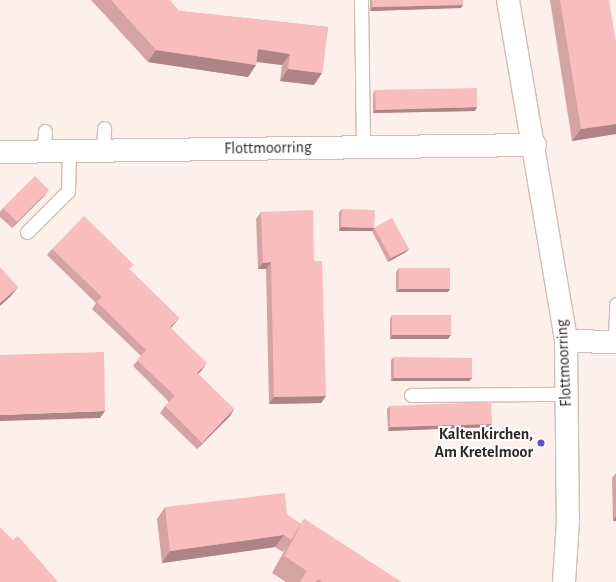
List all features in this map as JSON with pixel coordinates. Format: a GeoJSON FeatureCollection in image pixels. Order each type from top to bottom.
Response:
{"type":"FeatureCollection","features":[{"type":"Feature","properties":{"kind":"street","name":"Flottmoorring"},"geometry":{"type":"LineString","coordinates":[[508,0],[535,145],[566,341],[568,520],[564,582]]}},
{"type":"Feature","properties":{"kind":"street","name":"Flottmoorring"},"geometry":{"type":"LineString","coordinates":[[0,152],[44,141],[69,150],[535,145]]}},
{"type":"Feature","properties":{"kind":"street"},"geometry":{"type":"LineString","coordinates":[[566,341],[616,342]]}},
{"type":"Feature","properties":{"kind":"lane"},"geometry":{"type":"LineString","coordinates":[[361,0],[363,146]]}},
{"type":"Feature","properties":{"kind":"lane"},"geometry":{"type":"LineString","coordinates":[[103,150],[104,128]]}},
{"type":"Feature","properties":{"kind":"lane"},"geometry":{"type":"LineString","coordinates":[[27,232],[68,191],[69,150]]}},
{"type":"Feature","properties":{"kind":"lane"},"geometry":{"type":"LineString","coordinates":[[616,304],[616,342]]}},
{"type":"Feature","properties":{"kind":"lane"},"geometry":{"type":"LineString","coordinates":[[410,395],[567,394]]}},
{"type":"Feature","properties":{"kind":"building"},"geometry":{"type":"Polygon","coordinates":[[[111,0],[169,0],[179,11],[328,27],[322,73],[288,69],[290,54],[258,49],[256,65],[156,50],[111,0]]]}},
{"type":"Feature","properties":{"kind":"building"},"geometry":{"type":"Polygon","coordinates":[[[372,0],[463,0],[463,5],[373,7],[372,0]]]}},
{"type":"Feature","properties":{"kind":"building"},"geometry":{"type":"Polygon","coordinates":[[[560,0],[609,0],[616,43],[616,124],[581,129],[560,0]]]}},
{"type":"Feature","properties":{"kind":"building"},"geometry":{"type":"Polygon","coordinates":[[[477,88],[477,107],[376,110],[375,90],[477,88]]]}},
{"type":"Feature","properties":{"kind":"building"},"geometry":{"type":"Polygon","coordinates":[[[35,176],[49,190],[17,222],[3,208],[35,176]]]}},
{"type":"Feature","properties":{"kind":"building"},"geometry":{"type":"Polygon","coordinates":[[[342,209],[375,210],[374,228],[341,227],[342,209]]]}},
{"type":"Feature","properties":{"kind":"building"},"geometry":{"type":"Polygon","coordinates":[[[313,210],[314,261],[322,261],[326,396],[274,397],[271,262],[263,263],[261,212],[313,210]]]}},
{"type":"Feature","properties":{"kind":"building"},"geometry":{"type":"Polygon","coordinates":[[[84,216],[134,265],[129,269],[179,318],[170,327],[207,363],[197,373],[234,409],[202,443],[165,406],[175,396],[137,360],[146,350],[97,302],[102,297],[52,249],[84,216]]]}},
{"type":"Feature","properties":{"kind":"building"},"geometry":{"type":"Polygon","coordinates":[[[392,218],[409,249],[391,258],[374,228],[392,218]]]}},
{"type":"Feature","properties":{"kind":"building"},"geometry":{"type":"Polygon","coordinates":[[[0,267],[18,287],[0,303],[0,267]]]}},
{"type":"Feature","properties":{"kind":"building"},"geometry":{"type":"Polygon","coordinates":[[[399,268],[450,268],[450,289],[399,289],[399,268]]]}},
{"type":"Feature","properties":{"kind":"building"},"geometry":{"type":"Polygon","coordinates":[[[392,315],[451,315],[451,335],[392,335],[392,315]]]}},
{"type":"Feature","properties":{"kind":"building"},"geometry":{"type":"Polygon","coordinates":[[[104,352],[105,411],[0,415],[0,355],[104,352]]]}},
{"type":"Feature","properties":{"kind":"building"},"geometry":{"type":"Polygon","coordinates":[[[394,357],[472,358],[472,378],[394,378],[394,357]]]}},
{"type":"Feature","properties":{"kind":"building"},"geometry":{"type":"Polygon","coordinates":[[[491,402],[492,424],[390,427],[390,406],[491,402]]]}},
{"type":"Feature","properties":{"kind":"building"},"geometry":{"type":"Polygon","coordinates":[[[285,493],[287,515],[301,524],[291,540],[284,535],[170,551],[165,507],[285,493]]]}},
{"type":"Feature","properties":{"kind":"building"},"geometry":{"type":"Polygon","coordinates":[[[304,519],[401,582],[323,582],[318,579],[315,582],[300,582],[307,571],[284,556],[304,519]]]}},
{"type":"Feature","properties":{"kind":"building"},"geometry":{"type":"Polygon","coordinates":[[[0,527],[13,540],[18,536],[58,582],[0,582],[0,527]]]}},
{"type":"Feature","properties":{"kind":"place","name":"Kaltenkirchen, Am Kretelmoor"},"geometry":{"type":"Point","coordinates":[541,443]}}]}
